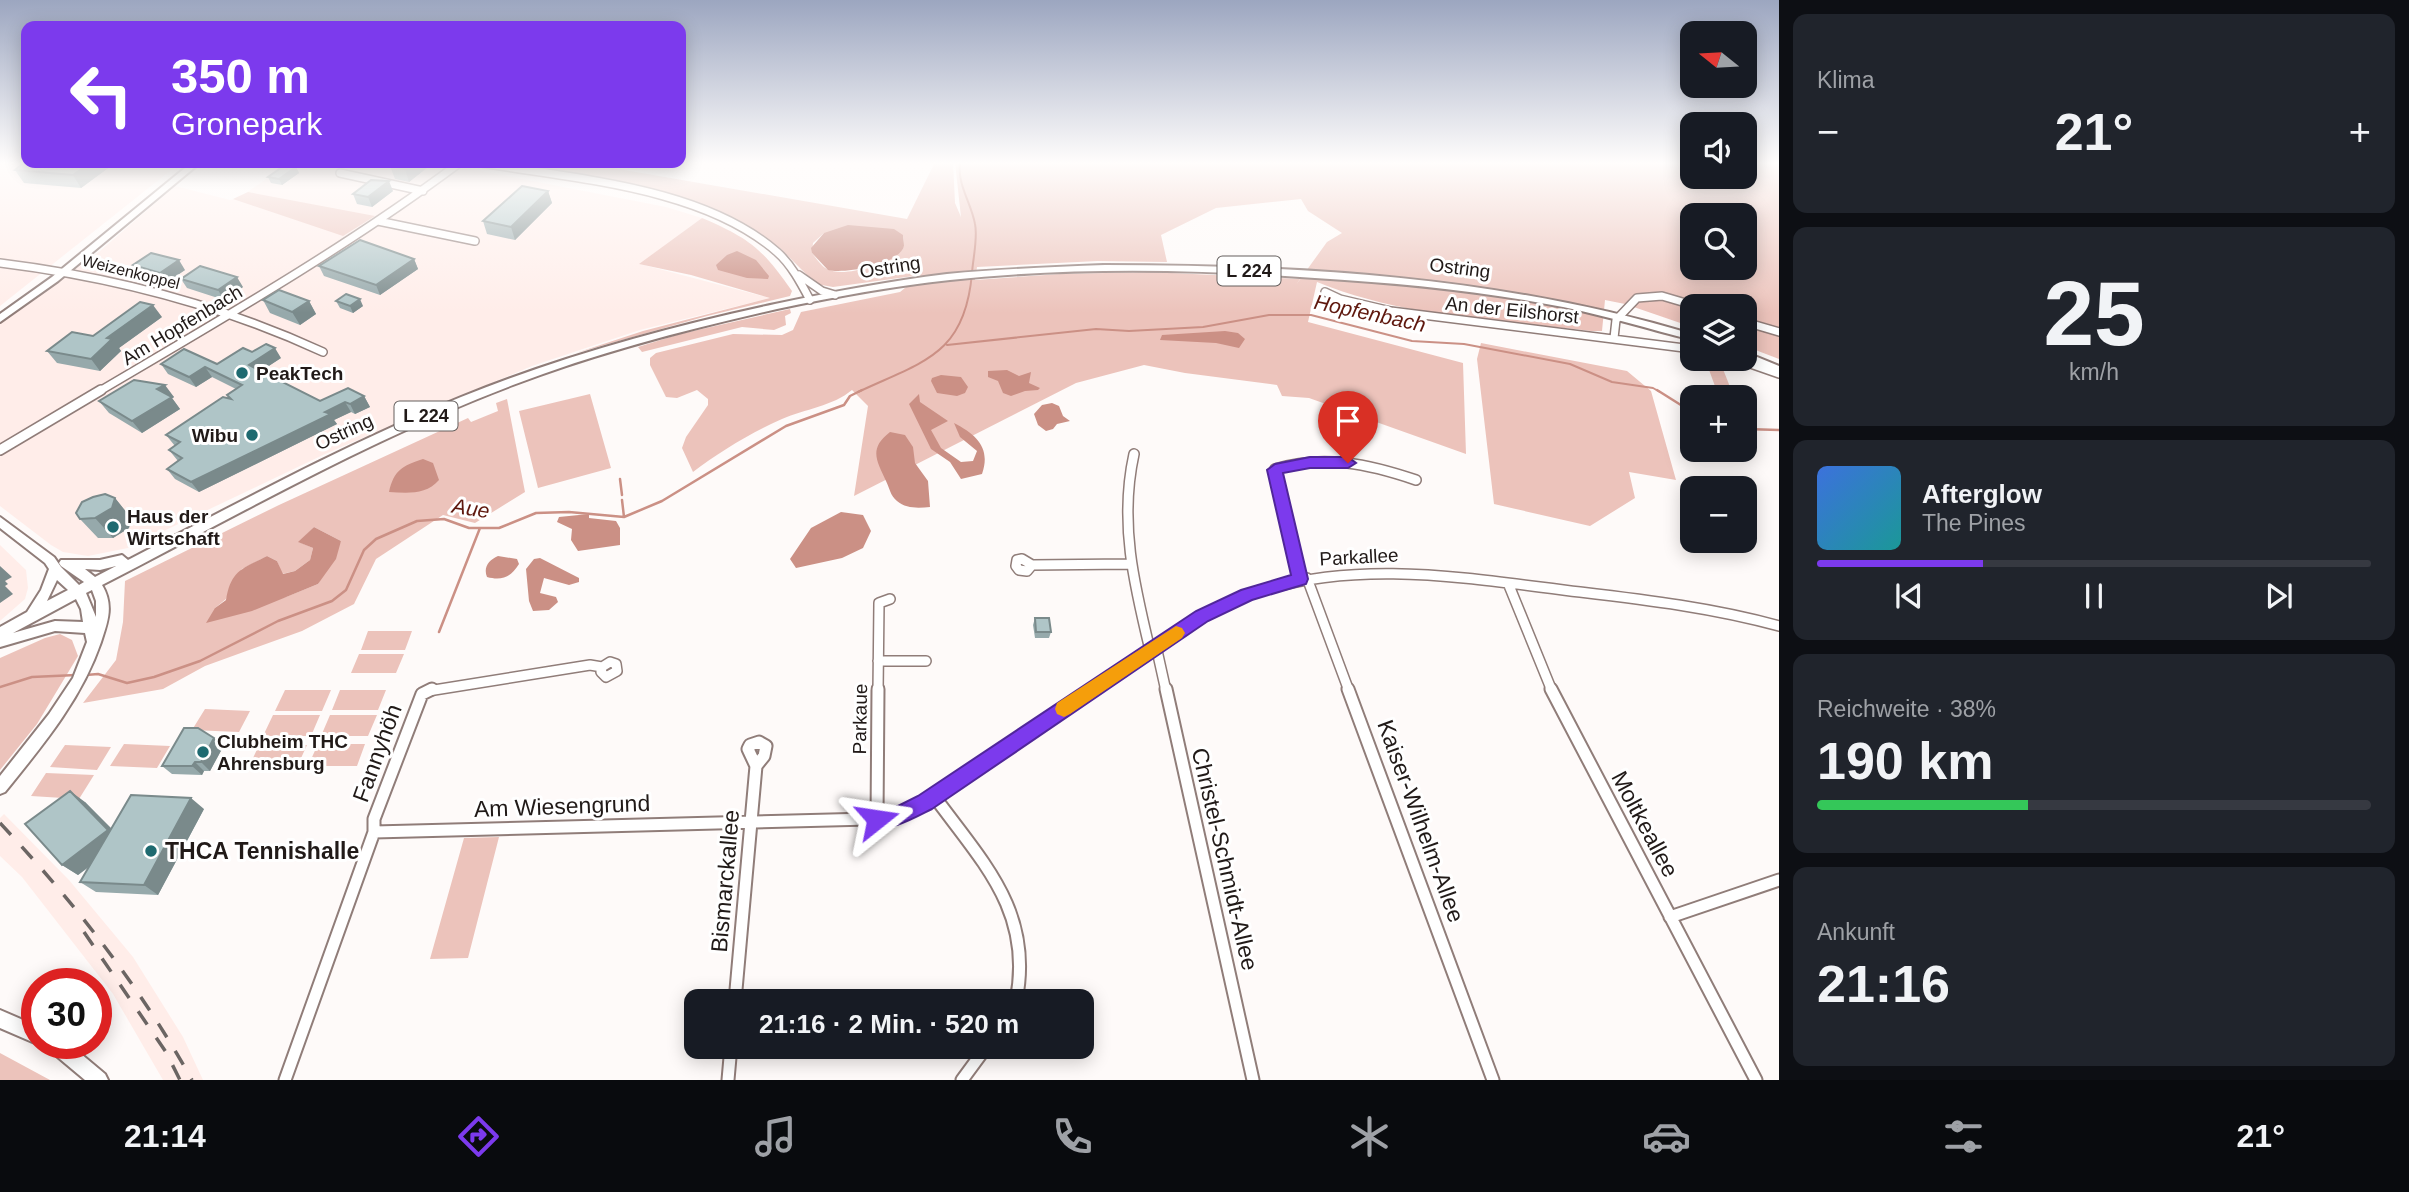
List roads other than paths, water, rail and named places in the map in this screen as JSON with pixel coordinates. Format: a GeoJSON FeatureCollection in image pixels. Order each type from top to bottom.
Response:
{"type":"FeatureCollection","features":[{"type":"Feature","properties":{"kind":"main road"},"geometry":{"type":"LineString","coordinates":[[0,319],[135,212]]}},
{"type":"Feature","properties":{"kind":"main road","name":"Ostring"},"geometry":{"type":"LineString","coordinates":[[0,641],[139,559],[337,456],[502,385],[678,329],[835,295],[986,274],[1144,268],[1292,273],[1485,290],[1622,317],[1680,334]]}},
{"type":"Feature","properties":{"kind":"main road"},"geometry":{"type":"LineString","coordinates":[[0,313],[63,270]]}},
{"type":"Feature","properties":{"kind":"main road"},"geometry":{"type":"LineString","coordinates":[[1757,361],[1779,372]]}},
{"type":"Feature","properties":{"kind":"main road"},"geometry":{"type":"LineString","coordinates":[[0,521],[57,564],[94,584],[101,594],[103,609],[88,664],[63,706],[0,787]]}},
{"type":"Feature","properties":{"kind":"main road"},"geometry":{"type":"LineString","coordinates":[[57,564],[100,565],[156,551]]}},
{"type":"Feature","properties":{"kind":"main road"},"geometry":{"type":"LineString","coordinates":[[57,564],[86,603],[94,642]]}},
{"type":"Feature","properties":{"kind":"main road"},"geometry":{"type":"LineString","coordinates":[[26,619],[45,597],[57,564]]}},
{"type":"Feature","properties":{"kind":"main road","name":"Ostring"},"geometry":{"type":"LineString","coordinates":[[0,634],[79,593]]}},
{"type":"Feature","properties":{"kind":"main road"},"geometry":{"type":"LineString","coordinates":[[0,641],[55,626],[90,628]]}},
{"type":"Feature","properties":{"kind":"main road"},"geometry":{"type":"LineString","coordinates":[[0,1019],[21,1028]]}},
{"type":"Feature","properties":{"kind":"main road"},"geometry":{"type":"LineString","coordinates":[[73,1059],[99,1080]]}},
{"type":"Feature","properties":{"kind":"street","name":"Am Hopfenbach"},"geometry":{"type":"LineString","coordinates":[[0,450],[231,314],[391,212]]}},
{"type":"Feature","properties":{"kind":"street"},"geometry":{"type":"LineString","coordinates":[[704,212],[753,234],[778,253],[794,272],[810,300],[815,293],[815,286]]}},
{"type":"Feature","properties":{"kind":"street"},"geometry":{"type":"LineString","coordinates":[[378,221],[475,241]]}},
{"type":"Feature","properties":{"kind":"street","name":"Weizenkoppel"},"geometry":{"type":"LineString","coordinates":[[0,263],[63,270],[146,288],[231,314],[323,352]]}},
{"type":"Feature","properties":{"kind":"street"},"geometry":{"type":"LineString","coordinates":[[794,272],[835,295]]}},
{"type":"Feature","properties":{"kind":"street","name":"An der Eilshorst"},"geometry":{"type":"LineString","coordinates":[[1325,292],[1340,299],[1391,310],[1680,347]]}},
{"type":"Feature","properties":{"kind":"street"},"geometry":{"type":"LineString","coordinates":[[1614,338],[1616,320],[1622,317],[1631,303],[1645,295],[1680,303]]}},
{"type":"Feature","properties":{"kind":"street"},"geometry":{"type":"LineString","coordinates":[[1757,326],[1779,332]]}},
{"type":"Feature","properties":{"kind":"street"},"geometry":{"type":"LineString","coordinates":[[1757,365],[1779,372]]}},
{"type":"Feature","properties":{"kind":"street","name":"Christel-Schmidt-Allee"},"geometry":{"type":"LineString","coordinates":[[1134,454],[1129,472],[1126,519],[1129,564],[1153,648],[1253,1080]]}},
{"type":"Feature","properties":{"kind":"street","name":"Kaiser-Wilhelm-Allee"},"geometry":{"type":"LineString","coordinates":[[1416,480],[1382,469],[1348,463],[1316,462],[1275,469],[1274,473],[1303,579],[1493,1080]]}},
{"type":"Feature","properties":{"kind":"street"},"geometry":{"type":"LineString","coordinates":[[1032,565],[1129,564]]}},
{"type":"Feature","properties":{"kind":"street","name":"Parkallee"},"geometry":{"type":"LineString","coordinates":[[752,820],[877,819],[900,814],[934,796],[1153,648],[1224,604],[1263,589],[1303,579],[1349,572],[1395,571],[1708,608],[1779,626]]}},
{"type":"Feature","properties":{"kind":"street","name":"Moltkeallee"},"geometry":{"type":"LineString","coordinates":[[1508,583],[1552,691],[1756,1080]]}},
{"type":"Feature","properties":{"kind":"street","name":"Parkaue"},"geometry":{"type":"LineString","coordinates":[[877,819],[879,603],[890,599]]}},
{"type":"Feature","properties":{"kind":"street","name":"Parkaue"},"geometry":{"type":"LineString","coordinates":[[878,661],[926,662]]}},
{"type":"Feature","properties":{"kind":"street","name":"Fannyhöh"},"geometry":{"type":"LineString","coordinates":[[285,1080],[374,832],[374,819],[419,698],[427,690],[590,665],[602,667]]}},
{"type":"Feature","properties":{"kind":"street","name":"Bismarckallee"},"geometry":{"type":"LineString","coordinates":[[737,989],[756,765]]}},
{"type":"Feature","properties":{"kind":"street"},"geometry":{"type":"LineString","coordinates":[[934,796],[998,888],[1015,919],[1022,954],[1019,989]]}},
{"type":"Feature","properties":{"kind":"street","name":"Am Wiesengrund"},"geometry":{"type":"LineString","coordinates":[[374,832],[752,820]]}},
{"type":"Feature","properties":{"kind":"street"},"geometry":{"type":"LineString","coordinates":[[1670,917],[1779,880]]}},
{"type":"Feature","properties":{"kind":"street"},"geometry":{"type":"LineString","coordinates":[[728,1080],[730,1059]]}},
{"type":"Feature","properties":{"kind":"street"},"geometry":{"type":"LineString","coordinates":[[962,1080],[977,1059]]}},
{"type":"Feature","properties":{"kind":"waterway"},"geometry":{"type":"LineString","coordinates":[[858,392],[903,372],[937,352],[961,322],[968,300],[976,235],[972,212]]}},
{"type":"Feature","properties":{"kind":"waterway","name":"Hopfenbach"},"geometry":{"type":"LineString","coordinates":[[947,345],[1096,329],[1129,331],[1203,327],[1269,315],[1311,315],[1412,341],[1464,344],[1570,364],[1612,382],[1653,388],[1660,392]]}},
{"type":"Feature","properties":{"kind":"waterway","name":"Aue"},"geometry":{"type":"LineString","coordinates":[[858,392],[862,390]]}},
{"type":"Feature","properties":{"kind":"waterway","name":"Hopfenbach"},"geometry":{"type":"LineString","coordinates":[[1657,390],[1680,404]]}},
{"type":"Feature","properties":{"kind":"waterway","name":"Aue"},"geometry":{"type":"LineString","coordinates":[[624,517],[662,501],[786,426],[844,405],[850,396],[858,392]]}},
{"type":"Feature","properties":{"kind":"waterway","name":"Hopfenbach"},"geometry":{"type":"LineString","coordinates":[[1757,429],[1779,430]]}},
{"type":"Feature","properties":{"kind":"waterway"},"geometry":{"type":"LineString","coordinates":[[620,479],[622,495]]}},
{"type":"Feature","properties":{"kind":"waterway"},"geometry":{"type":"LineString","coordinates":[[622,500],[624,517]]}},
{"type":"Feature","properties":{"kind":"waterway","name":"Aue"},"geometry":{"type":"LineString","coordinates":[[480,528],[499,528],[536,513],[569,512],[624,517]]}},
{"type":"Feature","properties":{"kind":"waterway","name":"Aue"},"geometry":{"type":"LineString","coordinates":[[86,675],[98,674],[127,683],[154,677],[200,661],[278,621],[332,601],[346,590],[364,550],[376,539],[417,521],[444,519],[469,528],[480,528]]}},
{"type":"Feature","properties":{"kind":"waterway"},"geometry":{"type":"LineString","coordinates":[[439,632],[480,528]]}},
{"type":"Feature","properties":{"kind":"waterway","name":"Aue"},"geometry":{"type":"LineString","coordinates":[[0,687],[32,677],[76,675]]}},
{"type":"Feature","properties":{"kind":"railway"},"geometry":{"type":"LineString","coordinates":[[0,823],[54,883],[104,945],[150,1011],[192,1080]]}},
{"type":"Feature","properties":{"kind":"railway"},"geometry":{"type":"LineString","coordinates":[[84,932],[166,1052],[180,1080]]}},
{"type":"Feature","properties":{"kind":"place","name":"PeakTech"},"geometry":{"type":"Point","coordinates":[242,373]}},
{"type":"Feature","properties":{"kind":"place","name":"Wibu"},"geometry":{"type":"Point","coordinates":[252,435]}},
{"type":"Feature","properties":{"kind":"place","name":"Haus der Wirtschaft"},"geometry":{"type":"Point","coordinates":[113,527]}},
{"type":"Feature","properties":{"kind":"place","name":"Clubheim THC Ahrensburg"},"geometry":{"type":"Point","coordinates":[203,752]}},
{"type":"Feature","properties":{"kind":"place","name":"THCA Tennishalle"},"geometry":{"type":"Point","coordinates":[151,851]}}]}
